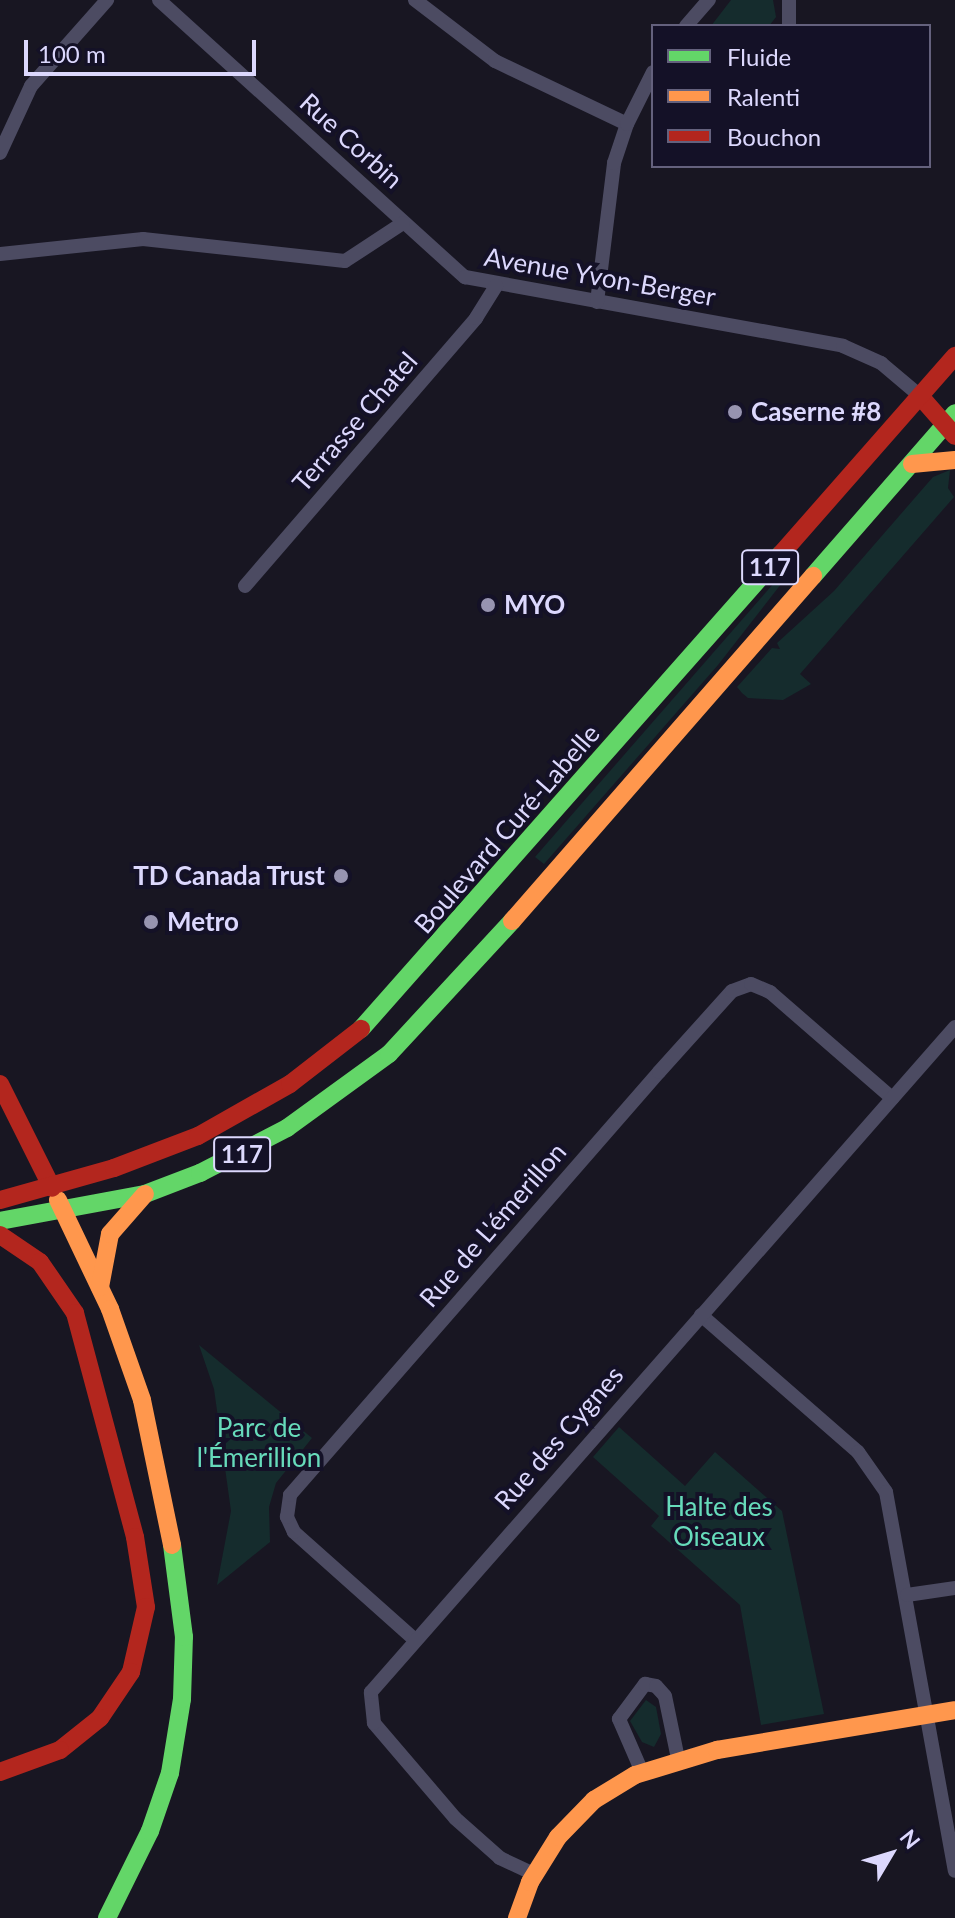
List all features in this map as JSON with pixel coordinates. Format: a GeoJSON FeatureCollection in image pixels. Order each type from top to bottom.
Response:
{"type":"FeatureCollection","features":[{"type":"Feature","properties":{"kind":"main road","name":"Boulevard Curé-Labelle"},"geometry":{"type":"LineString","coordinates":[[0,1200],[52,1188],[143,1158],[221,1124],[297,1079],[363,1027],[955,356]]}},
{"type":"Feature","properties":{"kind":"main road"},"geometry":{"type":"LineString","coordinates":[[920,396],[952,422]]}},
{"type":"Feature","properties":{"kind":"main road","name":"117"},"geometry":{"type":"LineString","coordinates":[[0,1221],[145,1194],[280,1133],[401,1044],[952,422]]}},
{"type":"Feature","properties":{"kind":"main road"},"geometry":{"type":"LineString","coordinates":[[912,464],[955,460]]}},
{"type":"Feature","properties":{"kind":"main road"},"geometry":{"type":"LineString","coordinates":[[0,1084],[100,1287],[138,1386],[156,1461],[180,1597],[184,1664],[170,1773],[150,1831],[107,1918]]}},
{"type":"Feature","properties":{"kind":"main road"},"geometry":{"type":"LineString","coordinates":[[100,1287],[110,1234],[145,1194]]}},
{"type":"Feature","properties":{"kind":"main road"},"geometry":{"type":"LineString","coordinates":[[0,1235],[40,1262],[75,1313],[135,1537],[146,1607],[131,1672],[100,1718],[60,1750],[0,1772]]}},
{"type":"Feature","properties":{"kind":"main road"},"geometry":{"type":"LineString","coordinates":[[517,1918],[534,1874],[573,1819],[611,1788],[642,1772],[678,1759],[955,1710]]}},
{"type":"Feature","properties":{"kind":"street"},"geometry":{"type":"LineString","coordinates":[[0,153],[31,86],[107,0]]}},
{"type":"Feature","properties":{"kind":"street","name":"Rue Corbin"},"geometry":{"type":"LineString","coordinates":[[159,0],[403,223]]}},
{"type":"Feature","properties":{"kind":"street"},"geometry":{"type":"LineString","coordinates":[[415,0],[495,61],[627,124]]}},
{"type":"Feature","properties":{"kind":"street"},"geometry":{"type":"LineString","coordinates":[[688,24],[709,0]]}},
{"type":"Feature","properties":{"kind":"street"},"geometry":{"type":"LineString","coordinates":[[789,0],[789,24]]}},
{"type":"Feature","properties":{"kind":"street"},"geometry":{"type":"LineString","coordinates":[[597,302],[606,205],[627,124],[651,76]]}},
{"type":"Feature","properties":{"kind":"street"},"geometry":{"type":"LineString","coordinates":[[0,254],[143,239],[345,261],[403,223]]}},
{"type":"Feature","properties":{"kind":"street","name":"Avenue Yvon-Berger"},"geometry":{"type":"LineString","coordinates":[[403,223],[452,269],[496,286],[843,346],[881,363],[920,396]]}},
{"type":"Feature","properties":{"kind":"street","name":"Terrasse Chatel"},"geometry":{"type":"LineString","coordinates":[[245,586],[486,306],[496,286]]}},
{"type":"Feature","properties":{"kind":"street","name":"Rue de L'émerillon"},"geometry":{"type":"LineString","coordinates":[[414,1639],[294,1532],[286,1511],[290,1495],[678,1051],[732,991],[756,985],[892,1098]]}},
{"type":"Feature","properties":{"kind":"street","name":"Rue des Cygnes"},"geometry":{"type":"LineString","coordinates":[[534,1874],[500,1858],[455,1818],[371,1718],[373,1688],[955,1027]]}},
{"type":"Feature","properties":{"kind":"street"},"geometry":{"type":"LineString","coordinates":[[701,1315],[873,1467],[891,1505],[955,1871]]}},
{"type":"Feature","properties":{"kind":"street"},"geometry":{"type":"LineString","coordinates":[[907,1595],[955,1588]]}},
{"type":"Feature","properties":{"kind":"street"},"geometry":{"type":"LineString","coordinates":[[642,1772],[619,1719],[645,1684],[656,1686],[665,1696],[678,1759]]}},
{"type":"Feature","properties":{"kind":"green space"},"geometry":{"type":"Polygon","coordinates":[[[731,0],[773,0],[776,17],[771,24],[713,24],[731,0]]]}},
{"type":"Feature","properties":{"kind":"green space"},"geometry":{"type":"Polygon","coordinates":[[[950,470],[948,488],[954,497],[800,674],[811,684],[783,700],[748,698],[742,693],[737,687],[772,648],[780,649],[777,643],[834,591],[933,477],[950,470]]]}},
{"type":"Feature","properties":{"kind":"green space"},"geometry":{"type":"Polygon","coordinates":[[[788,567],[792,570],[718,665],[544,864],[535,857],[788,567]]]}},
{"type":"Feature","properties":{"kind":"green space","name":"Parc de l'Émerillion"},"geometry":{"type":"Polygon","coordinates":[[[199,1345],[312,1438],[276,1483],[269,1507],[270,1542],[217,1585],[231,1511],[214,1389],[199,1345]]]}},
{"type":"Feature","properties":{"kind":"green space","name":"Halte des Oiseaux"},"geometry":{"type":"Polygon","coordinates":[[[619,1427],[685,1486],[715,1452],[782,1511],[824,1714],[761,1725],[740,1605],[651,1526],[659,1516],[593,1457],[619,1427]]]}},
{"type":"Feature","properties":{"kind":"green space"},"geometry":{"type":"Polygon","coordinates":[[[646,1700],[656,1707],[661,1734],[654,1747],[642,1742],[630,1721],[646,1700]]]}},
{"type":"Feature","properties":{"kind":"traffic: fast"},"geometry":{"type":"LineString","coordinates":[[813,576],[955,413]]}},
{"type":"Feature","properties":{"kind":"traffic: fast"},"geometry":{"type":"LineString","coordinates":[[361,1029],[781,554]]}},
{"type":"Feature","properties":{"kind":"traffic: fast"},"geometry":{"type":"LineString","coordinates":[[0,1221],[145,1194],[200,1173],[287,1128],[389,1054],[512,921]]}},
{"type":"Feature","properties":{"kind":"traffic: fast"},"geometry":{"type":"LineString","coordinates":[[107,1918],[150,1831],[170,1773],[182,1699],[184,1637],[172,1545]]}},
{"type":"Feature","properties":{"kind":"traffic: slow"},"geometry":{"type":"LineString","coordinates":[[912,464],[955,460]]}},
{"type":"Feature","properties":{"kind":"traffic: slow"},"geometry":{"type":"LineString","coordinates":[[512,921],[813,576]]}},
{"type":"Feature","properties":{"kind":"traffic: slow"},"geometry":{"type":"LineString","coordinates":[[100,1287],[110,1234],[145,1194]]}},
{"type":"Feature","properties":{"kind":"traffic: slow"},"geometry":{"type":"LineString","coordinates":[[58,1200],[110,1309],[142,1400],[172,1545]]}},
{"type":"Feature","properties":{"kind":"traffic: slow"},"geometry":{"type":"LineString","coordinates":[[517,1918],[530,1882],[558,1837],[594,1800],[635,1775],[717,1750],[955,1710]]}},
{"type":"Feature","properties":{"kind":"traffic: jam"},"geometry":{"type":"LineString","coordinates":[[781,554],[955,356]]}},
{"type":"Feature","properties":{"kind":"traffic: jam"},"geometry":{"type":"LineString","coordinates":[[920,396],[955,436]]}},
{"type":"Feature","properties":{"kind":"traffic: jam"},"geometry":{"type":"LineString","coordinates":[[0,1200],[114,1168],[198,1136],[290,1084],[361,1029]]}},
{"type":"Feature","properties":{"kind":"traffic: jam"},"geometry":{"type":"LineString","coordinates":[[0,1084],[52,1188]]}},
{"type":"Feature","properties":{"kind":"traffic: jam"},"geometry":{"type":"LineString","coordinates":[[0,1235],[40,1262],[75,1313],[135,1537],[146,1607],[131,1672],[100,1718],[60,1750],[0,1772]]}},
{"type":"Feature","properties":{"kind":"place","name":"Caserne #8"},"geometry":{"type":"Point","coordinates":[735,412]}},
{"type":"Feature","properties":{"kind":"place","name":"MYO"},"geometry":{"type":"Point","coordinates":[488,605]}},
{"type":"Feature","properties":{"kind":"place","name":"TD Canada Trust"},"geometry":{"type":"Point","coordinates":[341,876]}},
{"type":"Feature","properties":{"kind":"place","name":"Metro"},"geometry":{"type":"Point","coordinates":[151,922]}}]}
